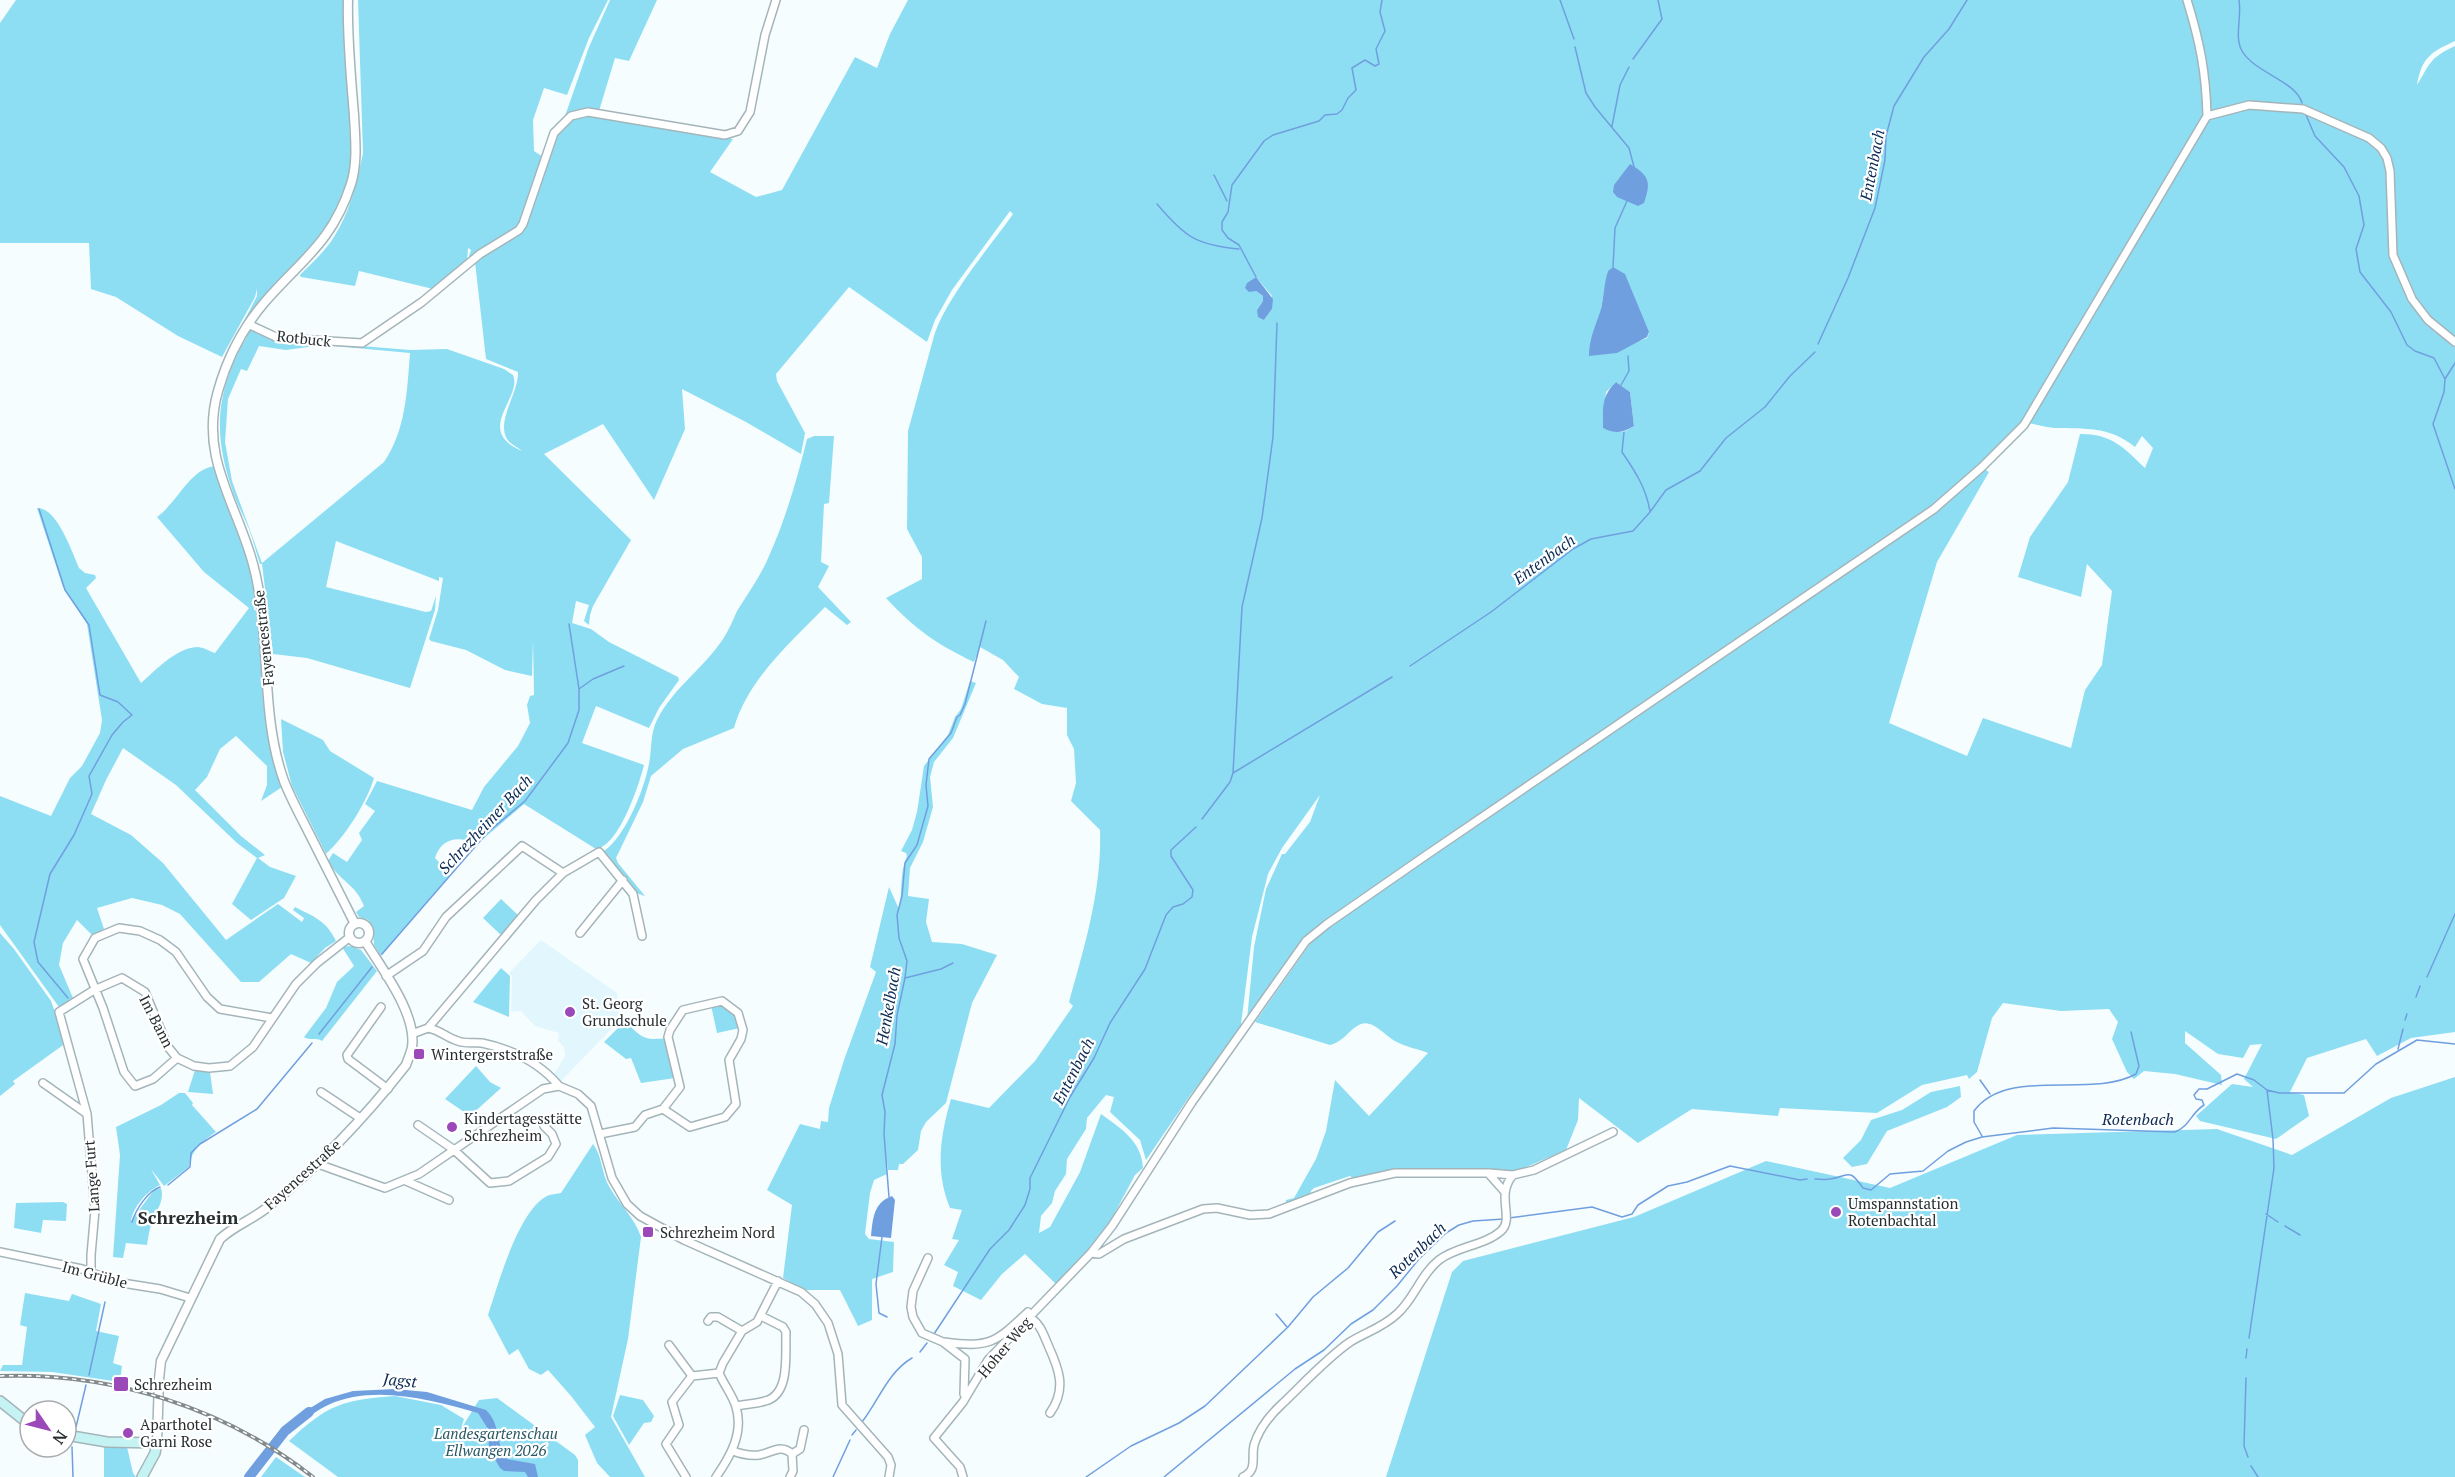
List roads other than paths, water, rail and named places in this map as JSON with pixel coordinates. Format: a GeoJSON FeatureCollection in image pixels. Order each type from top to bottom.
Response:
{"type":"FeatureCollection","features":[{"type":"Feature","properties":{"kind":"main road"},"geometry":{"type":"LineString","coordinates":[[0,1401],[18,1415]]}},
{"type":"Feature","properties":{"kind":"main road"},"geometry":{"type":"LineString","coordinates":[[78,1438],[107,1442],[158,1443]]}},
{"type":"Feature","properties":{"kind":"main road","name":"Fayencestraße"},"geometry":{"type":"LineString","coordinates":[[142,1477],[158,1443]]}},
{"type":"Feature","properties":{"kind":"street","name":"Fayencestraße"},"geometry":{"type":"LineString","coordinates":[[158,1443],[161,1361],[220,1239],[233,1227],[267,1208],[318,1164],[387,1089],[406,1065],[412,1048],[412,1034],[404,1007],[365,941],[370,932],[362,923],[355,924],[283,780],[275,747],[254,566],[242,527],[225,491],[216,462],[213,421],[217,394],[227,362],[236,344],[264,303],[330,231],[342,210],[352,181],[356,148],[348,0]]}},
{"type":"Feature","properties":{"kind":"street","name":"Rotbuck"},"geometry":{"type":"LineString","coordinates":[[248,324],[278,338],[362,343],[422,302],[480,255],[519,230],[524,224],[554,133],[571,116],[588,112],[725,135],[738,131],[750,112],[765,35],[776,0]]}},
{"type":"Feature","properties":{"kind":"street"},"geometry":{"type":"LineString","coordinates":[[2187,0],[2199,40],[2206,79],[2207,116],[2249,105],[2303,108],[2369,138],[2381,148],[2387,158],[2390,171],[2393,255],[2412,299],[2428,320],[2455,342]]}},
{"type":"Feature","properties":{"kind":"street","name":"Hoher Weg"},"geometry":{"type":"LineString","coordinates":[[963,1477],[960,1467],[934,1438],[963,1401],[988,1360],[1091,1252],[1112,1226],[1192,1102],[1306,941],[1425,856],[1934,509],[1982,467],[2024,425],[2207,116]]}},
{"type":"Feature","properties":{"kind":"street"},"geometry":{"type":"LineString","coordinates":[[386,976],[423,951],[446,918],[522,846],[563,873]]}},
{"type":"Feature","properties":{"kind":"street"},"geometry":{"type":"LineString","coordinates":[[412,1034],[428,1028],[505,936],[563,873],[599,852],[633,894],[642,936]]}},
{"type":"Feature","properties":{"kind":"street"},"geometry":{"type":"LineString","coordinates":[[580,933],[622,880]]}},
{"type":"Feature","properties":{"kind":"street"},"geometry":{"type":"LineString","coordinates":[[355,924],[351,928],[350,937],[357,943],[365,941]]}},
{"type":"Feature","properties":{"kind":"street"},"geometry":{"type":"LineString","coordinates":[[177,1058],[153,1079],[135,1086],[124,1072],[103,1008],[83,959],[95,938],[119,928],[140,931],[160,940],[176,952],[207,998],[220,1009],[272,1018]]}},
{"type":"Feature","properties":{"kind":"street","name":"Im Bann"},"geometry":{"type":"LineString","coordinates":[[59,1012],[94,990],[122,978],[145,992],[168,1047],[177,1058],[194,1066],[209,1068],[230,1066],[253,1047],[296,984],[317,963],[350,937]]}},
{"type":"Feature","properties":{"kind":"street"},"geometry":{"type":"LineString","coordinates":[[600,1134],[635,1127],[645,1115],[663,1109],[680,1087],[668,1037],[670,1030],[683,1010],[722,1000],[738,1013],[743,1029],[741,1039],[729,1060],[736,1104],[725,1117],[690,1127],[663,1109]]}},
{"type":"Feature","properties":{"kind":"street"},"geometry":{"type":"LineString","coordinates":[[381,1007],[347,1055],[348,1059],[387,1089]]}},
{"type":"Feature","properties":{"kind":"street","name":"Lange Furt"},"geometry":{"type":"LineString","coordinates":[[59,1012],[87,1114],[95,1210],[91,1255],[92,1274]]}},
{"type":"Feature","properties":{"kind":"street"},"geometry":{"type":"LineString","coordinates":[[428,1028],[439,1030],[458,1042],[490,1045],[518,1054],[548,1073],[559,1086],[578,1094],[591,1106],[612,1178],[627,1204],[640,1216],[684,1240],[801,1292],[815,1304],[828,1323],[838,1354],[842,1405],[888,1457],[891,1466],[889,1477]]}},
{"type":"Feature","properties":{"kind":"street"},"geometry":{"type":"LineString","coordinates":[[43,1083],[87,1114]]}},
{"type":"Feature","properties":{"kind":"street"},"geometry":{"type":"LineString","coordinates":[[318,1164],[385,1188],[406,1181],[543,1089],[559,1086]]}},
{"type":"Feature","properties":{"kind":"street"},"geometry":{"type":"LineString","coordinates":[[321,1092],[360,1118]]}},
{"type":"Feature","properties":{"kind":"street"},"geometry":{"type":"LineString","coordinates":[[418,1125],[453,1149],[490,1183],[509,1181],[548,1157],[556,1143],[552,1134],[544,1126]]}},
{"type":"Feature","properties":{"kind":"street"},"geometry":{"type":"LineString","coordinates":[[1091,1252],[1099,1254],[1125,1239],[1203,1209],[1217,1208],[1250,1215],[1269,1214],[1350,1183],[1395,1173],[1513,1175],[1534,1170],[1613,1132]]}},
{"type":"Feature","properties":{"kind":"street"},"geometry":{"type":"LineString","coordinates":[[1488,1173],[1504,1191]]}},
{"type":"Feature","properties":{"kind":"street"},"geometry":{"type":"LineString","coordinates":[[1246,1476],[1254,1465],[1254,1446],[1269,1417],[1350,1342],[1374,1332],[1399,1313],[1432,1266],[1442,1257],[1500,1232],[1506,1219],[1504,1191],[1513,1175]]}},
{"type":"Feature","properties":{"kind":"street"},"geometry":{"type":"LineString","coordinates":[[406,1181],[449,1200]]}},
{"type":"Feature","properties":{"kind":"street","name":"Im Grüble"},"geometry":{"type":"LineString","coordinates":[[0,1252],[82,1269],[116,1282],[160,1289],[190,1298]]}},
{"type":"Feature","properties":{"kind":"street"},"geometry":{"type":"LineString","coordinates":[[928,1258],[918,1275],[911,1298],[913,1317],[922,1333],[943,1342],[965,1359]]}},
{"type":"Feature","properties":{"kind":"street"},"geometry":{"type":"LineString","coordinates":[[716,1477],[733,1451],[738,1419],[736,1406],[719,1374],[742,1331],[757,1322],[761,1316],[778,1281]]}},
{"type":"Feature","properties":{"kind":"street"},"geometry":{"type":"LineString","coordinates":[[943,1342],[980,1346],[993,1342],[1042,1302]]}},
{"type":"Feature","properties":{"kind":"street"},"geometry":{"type":"LineString","coordinates":[[736,1406],[767,1401],[777,1396],[782,1386],[786,1332],[783,1327],[761,1316]]}},
{"type":"Feature","properties":{"kind":"street"},"geometry":{"type":"LineString","coordinates":[[708,1321],[711,1317],[718,1317],[742,1331]]}},
{"type":"Feature","properties":{"kind":"street"},"geometry":{"type":"LineString","coordinates":[[1030,1317],[1038,1323],[1059,1374],[1060,1390],[1050,1413]]}},
{"type":"Feature","properties":{"kind":"street"},"geometry":{"type":"LineString","coordinates":[[669,1345],[692,1376]]}},
{"type":"Feature","properties":{"kind":"street"},"geometry":{"type":"LineString","coordinates":[[963,1401],[966,1386],[965,1345]]}},
{"type":"Feature","properties":{"kind":"street"},"geometry":{"type":"LineString","coordinates":[[686,1477],[666,1444],[679,1425],[672,1402],[692,1376],[719,1374]]}},
{"type":"Feature","properties":{"kind":"street"},"geometry":{"type":"LineString","coordinates":[[792,1454],[800,1449],[804,1430]]}},
{"type":"Feature","properties":{"kind":"street"},"geometry":{"type":"LineString","coordinates":[[733,1451],[759,1455],[781,1448],[792,1454]]}},
{"type":"Feature","properties":{"kind":"street"},"geometry":{"type":"LineString","coordinates":[[790,1477],[793,1471],[792,1454]]}},
{"type":"Feature","properties":{"kind":"waterway"},"geometry":{"type":"LineString","coordinates":[[1256,277],[1239,245],[1228,238],[1222,230],[1222,222],[1228,212],[1232,185],[1264,141],[1273,135],[1319,121],[1325,115],[1337,114],[1342,110],[1348,98],[1356,90],[1352,68],[1365,60],[1375,66],[1379,64],[1376,49],[1385,31],[1380,12],[1382,0]]}},
{"type":"Feature","properties":{"kind":"waterway"},"geometry":{"type":"LineString","coordinates":[[1560,0],[1574,39]]}},
{"type":"Feature","properties":{"kind":"waterway"},"geometry":{"type":"LineString","coordinates":[[1633,59],[1662,19],[1658,0]]}},
{"type":"Feature","properties":{"kind":"waterway","name":"Entenbach"},"geometry":{"type":"LineString","coordinates":[[1818,344],[1848,278],[1875,208],[1885,160],[1886,136],[1894,106],[1924,57],[1949,29],[1967,0]]}},
{"type":"Feature","properties":{"kind":"waterway"},"geometry":{"type":"LineString","coordinates":[[2239,0],[2238,33],[2242,51],[2248,59],[2292,89],[2302,103]]}},
{"type":"Feature","properties":{"kind":"waterway"},"geometry":{"type":"LineString","coordinates":[[1575,47],[1586,93],[1629,148],[1634,167]]}},
{"type":"Feature","properties":{"kind":"waterway"},"geometry":{"type":"LineString","coordinates":[[1612,126],[1620,85],[1629,67]]}},
{"type":"Feature","properties":{"kind":"waterway"},"geometry":{"type":"LineString","coordinates":[[2306,115],[2315,136],[2344,167],[2359,196],[2364,225],[2356,249],[2360,272],[2391,312],[2407,345],[2415,351],[2434,358],[2445,379]]}},
{"type":"Feature","properties":{"kind":"waterway"},"geometry":{"type":"LineString","coordinates":[[1214,175],[1227,201]]}},
{"type":"Feature","properties":{"kind":"waterway"},"geometry":{"type":"LineString","coordinates":[[1613,267],[1615,228],[1627,201]]}},
{"type":"Feature","properties":{"kind":"waterway"},"geometry":{"type":"LineString","coordinates":[[1157,204],[1184,232],[1192,237],[1212,245],[1239,249]]}},
{"type":"Feature","properties":{"kind":"waterway"},"geometry":{"type":"LineString","coordinates":[[1233,773],[1242,607],[1262,518],[1273,437],[1277,323]]}},
{"type":"Feature","properties":{"kind":"waterway","name":"Entenbach"},"geometry":{"type":"LineString","coordinates":[[1410,666],[1491,612],[1573,549],[1591,539],[1633,531],[1666,490],[1700,471],[1726,438],[1765,407],[1790,376],[1815,352]]}},
{"type":"Feature","properties":{"kind":"waterway"},"geometry":{"type":"LineString","coordinates":[[1621,385],[1629,371],[1628,356]]}},
{"type":"Feature","properties":{"kind":"waterway"},"geometry":{"type":"LineString","coordinates":[[2455,363],[2445,379],[2444,392],[2433,424],[2455,489]]}},
{"type":"Feature","properties":{"kind":"waterway"},"geometry":{"type":"LineString","coordinates":[[1624,432],[1622,452],[1643,487],[1650,511]]}},
{"type":"Feature","properties":{"kind":"waterway"},"geometry":{"type":"LineString","coordinates":[[39,509],[65,590],[89,625],[100,695],[118,702],[132,715],[112,735],[89,776],[92,794],[74,835],[50,874],[34,942],[38,962],[68,998]]}},
{"type":"Feature","properties":{"kind":"waterway","name":"Henkelbach"},"geometry":{"type":"LineString","coordinates":[[889,1197],[884,1134],[885,1112],[882,1095],[895,1044],[897,1015],[907,961],[899,938],[897,915],[902,896],[905,863],[917,845],[928,806],[926,785],[929,759],[951,733],[965,704],[986,621]]}},
{"type":"Feature","properties":{"kind":"waterway","name":"Schrezheimer Bach"},"geometry":{"type":"LineString","coordinates":[[382,954],[487,833],[525,801],[568,743],[579,710],[579,689],[569,624]]}},
{"type":"Feature","properties":{"kind":"waterway"},"geometry":{"type":"LineString","coordinates":[[579,689],[593,679],[624,666]]}},
{"type":"Feature","properties":{"kind":"waterway","name":"Entenbach"},"geometry":{"type":"LineString","coordinates":[[1202,819],[1230,782],[1233,773],[1392,677]]}},
{"type":"Feature","properties":{"kind":"waterway","name":"Entenbach"},"geometry":{"type":"LineString","coordinates":[[934,1334],[990,1249],[1009,1230],[1025,1205],[1030,1189],[1030,1178],[1070,1097],[1094,1058],[1110,1023],[1145,969],[1166,915],[1173,907],[1183,904],[1192,897],[1193,890],[1171,856],[1171,850],[1196,827]]}},
{"type":"Feature","properties":{"kind":"waterway"},"geometry":{"type":"LineString","coordinates":[[2427,977],[2455,914]]}},
{"type":"Feature","properties":{"kind":"waterway"},"geometry":{"type":"LineString","coordinates":[[905,978],[941,969],[953,963]]}},
{"type":"Feature","properties":{"kind":"waterway","name":"Schrezheimer Bach"},"geometry":{"type":"LineString","coordinates":[[319,1034],[372,967]]}},
{"type":"Feature","properties":{"kind":"waterway"},"geometry":{"type":"LineString","coordinates":[[2416,997],[2420,986]]}},
{"type":"Feature","properties":{"kind":"waterway"},"geometry":{"type":"LineString","coordinates":[[2405,1020],[2407,1014]]}},
{"type":"Feature","properties":{"kind":"waterway"},"geometry":{"type":"LineString","coordinates":[[2398,1049],[2403,1029]]}},
{"type":"Feature","properties":{"kind":"waterway"},"geometry":{"type":"LineString","coordinates":[[1982,1136],[1974,1122],[1974,1111],[1989,1098],[2007,1090],[2028,1086],[2096,1084],[2117,1081],[2136,1074],[2139,1066],[2131,1032]]}},
{"type":"Feature","properties":{"kind":"waterway","name":"Rotenbach"},"geometry":{"type":"LineString","coordinates":[[1815,1179],[1828,1179],[1848,1174],[1854,1177],[1863,1188],[1871,1190],[1890,1174],[1923,1171],[1948,1151],[1982,1137],[2053,1128],[2175,1132],[2204,1105],[2202,1100],[2196,1099],[2194,1095],[2199,1089],[2207,1089],[2237,1074],[2254,1080],[2267,1090],[2279,1093],[2344,1093],[2376,1064],[2417,1040],[2455,1044]]}},
{"type":"Feature","properties":{"kind":"waterway","name":"Schrezheimer Bach"},"geometry":{"type":"LineString","coordinates":[[168,1185],[190,1167],[191,1153],[200,1144],[257,1109],[312,1043]]}},
{"type":"Feature","properties":{"kind":"waterway"},"geometry":{"type":"LineString","coordinates":[[1980,1080],[1990,1094]]}},
{"type":"Feature","properties":{"kind":"waterway"},"geometry":{"type":"LineString","coordinates":[[2249,1338],[2274,1168],[2267,1090]]}},
{"type":"Feature","properties":{"kind":"waterway","name":"Rotenbach"},"geometry":{"type":"LineString","coordinates":[[1509,1218],[1592,1207],[1622,1217],[1632,1214],[1638,1205],[1668,1186],[1687,1182],[1730,1166],[1800,1180],[1807,1179]]}},
{"type":"Feature","properties":{"kind":"waterway","name":"Schrezheimer Bach"},"geometry":{"type":"LineString","coordinates":[[132,1222],[143,1201],[151,1192],[160,1187]]}},
{"type":"Feature","properties":{"kind":"waterway"},"geometry":{"type":"LineString","coordinates":[[2266,1214],[2278,1222]]}},
{"type":"Feature","properties":{"kind":"waterway","name":"Rotenbach"},"geometry":{"type":"LineString","coordinates":[[1164,1477],[1295,1369],[1324,1350],[1351,1324],[1373,1310],[1446,1233],[1459,1225],[1473,1221],[1504,1219]]}},
{"type":"Feature","properties":{"kind":"waterway"},"geometry":{"type":"LineString","coordinates":[[1086,1477],[1131,1446],[1179,1423],[1205,1406],[1288,1327],[1313,1297],[1348,1268],[1378,1232],[1395,1221]]}},
{"type":"Feature","properties":{"kind":"waterway"},"geometry":{"type":"LineString","coordinates":[[2285,1226],[2300,1235]]}},
{"type":"Feature","properties":{"kind":"waterway","name":"Henkelbach"},"geometry":{"type":"LineString","coordinates":[[882,1237],[876,1284],[879,1313],[887,1317]]}},
{"type":"Feature","properties":{"kind":"waterway","name":"Schrezheimer Bach"},"geometry":{"type":"LineString","coordinates":[[89,1375],[105,1302]]}},
{"type":"Feature","properties":{"kind":"waterway"},"geometry":{"type":"LineString","coordinates":[[1276,1314],[1287,1327]]}},
{"type":"Feature","properties":{"kind":"waterway","name":"Entenbach"},"geometry":{"type":"LineString","coordinates":[[920,1352],[927,1343]]}},
{"type":"Feature","properties":{"kind":"waterway"},"geometry":{"type":"LineString","coordinates":[[2246,1358],[2247,1349]]}},
{"type":"Feature","properties":{"kind":"waterway","name":"Entenbach"},"geometry":{"type":"LineString","coordinates":[[862,1422],[896,1371],[912,1358]]}},
{"type":"Feature","properties":{"kind":"waterway"},"geometry":{"type":"LineString","coordinates":[[2246,1378],[2244,1446],[2248,1457]]}},
{"type":"Feature","properties":{"kind":"waterway","name":"Schrezheimer Bach"},"geometry":{"type":"LineString","coordinates":[[78,1419],[86,1385]]}},
{"type":"Feature","properties":{"kind":"waterway","name":"Jagst"},"geometry":{"type":"LineString","coordinates":[[249,1477],[285,1431],[309,1412]]}},
{"type":"Feature","properties":{"kind":"waterway","name":"Entenbach"},"geometry":{"type":"LineString","coordinates":[[852,1435],[856,1430]]}},
{"type":"Feature","properties":{"kind":"waterway","name":"Entenbach"},"geometry":{"type":"LineString","coordinates":[[833,1477],[850,1440]]}},
{"type":"Feature","properties":{"kind":"waterway","name":"Schrezheimer Bach"},"geometry":{"type":"LineString","coordinates":[[72,1459],[73,1477]]}},
{"type":"Feature","properties":{"kind":"waterway"},"geometry":{"type":"LineString","coordinates":[[2251,1466],[2258,1477]]}},
{"type":"Feature","properties":{"kind":"railway"},"geometry":{"type":"LineString","coordinates":[[0,1376],[42,1376],[84,1380],[166,1399],[243,1432],[279,1453],[313,1477]]}},
{"type":"Feature","properties":{"kind":"place","name":"St. Georg Grundschule"},"geometry":{"type":"Point","coordinates":[570,1012]}},
{"type":"Feature","properties":{"kind":"place","name":"Wintergerststraße"},"geometry":{"type":"Point","coordinates":[419,1054]}},
{"type":"Feature","properties":{"kind":"place","name":"Kindertagesstätte Schrezheim"},"geometry":{"type":"Point","coordinates":[452,1127]}},
{"type":"Feature","properties":{"kind":"place","name":"Umspannstation Rotenbachtal"},"geometry":{"type":"Point","coordinates":[1836,1212]}},
{"type":"Feature","properties":{"kind":"place","name":"Schrezheim Nord"},"geometry":{"type":"Point","coordinates":[648,1232]}},
{"type":"Feature","properties":{"kind":"place","name":"Schrezheim"},"geometry":{"type":"Point","coordinates":[121,1384]}},
{"type":"Feature","properties":{"kind":"place","name":"Aparthotel Garni Rose"},"geometry":{"type":"Point","coordinates":[128,1433]}},
{"type":"Feature","properties":{"kind":"district","name":"Schrezheim"},"geometry":{"type":"Point","coordinates":[188,1217]}},
{"type":"Feature","properties":{"kind":"park label","name":"Landesgartenschau Ellwangen 2026"},"geometry":{"type":"Point","coordinates":[496,1442]}}]}
